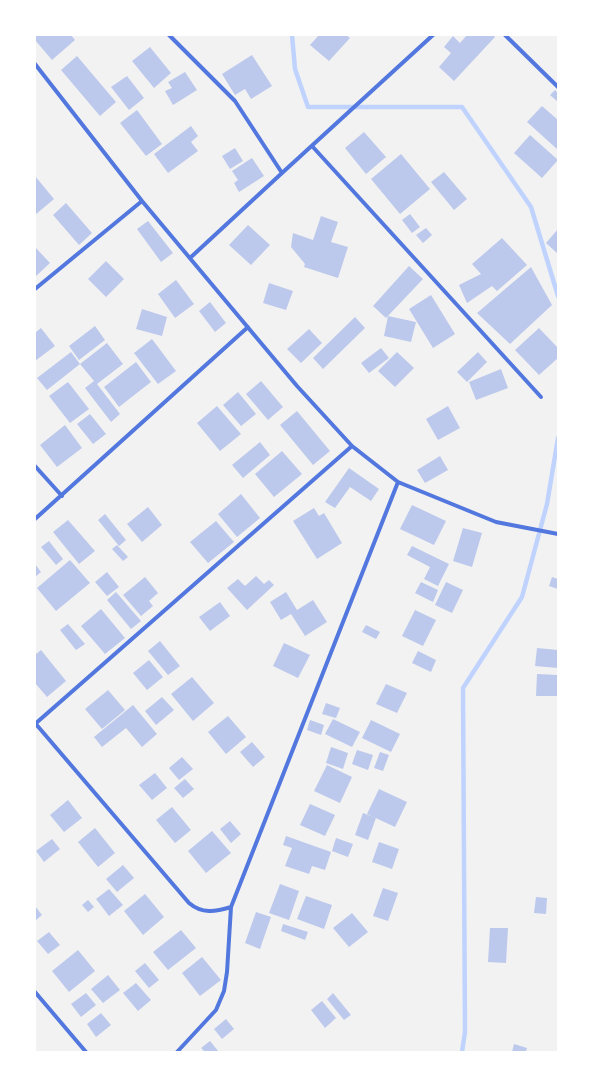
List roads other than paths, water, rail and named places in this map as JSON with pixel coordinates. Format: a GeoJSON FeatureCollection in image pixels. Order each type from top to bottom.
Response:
{"type":"FeatureCollection","features":[{"type":"Feature","properties":{"kind":"street"},"geometry":{"type":"LineString","coordinates":[[169,35],[235,101],[282,173]]}},
{"type":"Feature","properties":{"kind":"street"},"geometry":{"type":"LineString","coordinates":[[190,258],[433,35]]}},
{"type":"Feature","properties":{"kind":"street"},"geometry":{"type":"LineString","coordinates":[[505,35],[558,87]]}},
{"type":"Feature","properties":{"kind":"street"},"geometry":{"type":"LineString","coordinates":[[35,64],[142,201],[297,386],[352,446],[398,482],[496,522],[558,534]]}},
{"type":"Feature","properties":{"kind":"street"},"geometry":{"type":"LineString","coordinates":[[312,146],[541,397]]}},
{"type":"Feature","properties":{"kind":"street"},"geometry":{"type":"LineString","coordinates":[[35,290],[142,201]]}},
{"type":"Feature","properties":{"kind":"street"},"geometry":{"type":"LineString","coordinates":[[35,519],[248,327]]}},
{"type":"Feature","properties":{"kind":"street"},"geometry":{"type":"LineString","coordinates":[[231,907],[219,911],[207,912],[195,908],[189,903],[35,724],[352,446]]}},
{"type":"Feature","properties":{"kind":"street"},"geometry":{"type":"LineString","coordinates":[[35,466],[62,496]]}},
{"type":"Feature","properties":{"kind":"street"},"geometry":{"type":"LineString","coordinates":[[177,1052],[216,1010],[224,991],[227,972],[231,907],[398,482]]}},
{"type":"Feature","properties":{"kind":"street"},"geometry":{"type":"LineString","coordinates":[[35,992],[86,1052]]}},
{"type":"Feature","properties":{"kind":"waterway"},"geometry":{"type":"LineString","coordinates":[[292,35],[295,69],[308,107],[462,107],[531,207],[558,296]]}},
{"type":"Feature","properties":{"kind":"waterway"},"geometry":{"type":"LineString","coordinates":[[462,1052],[465,1032],[463,688],[522,597],[547,504],[558,438]]}}]}
